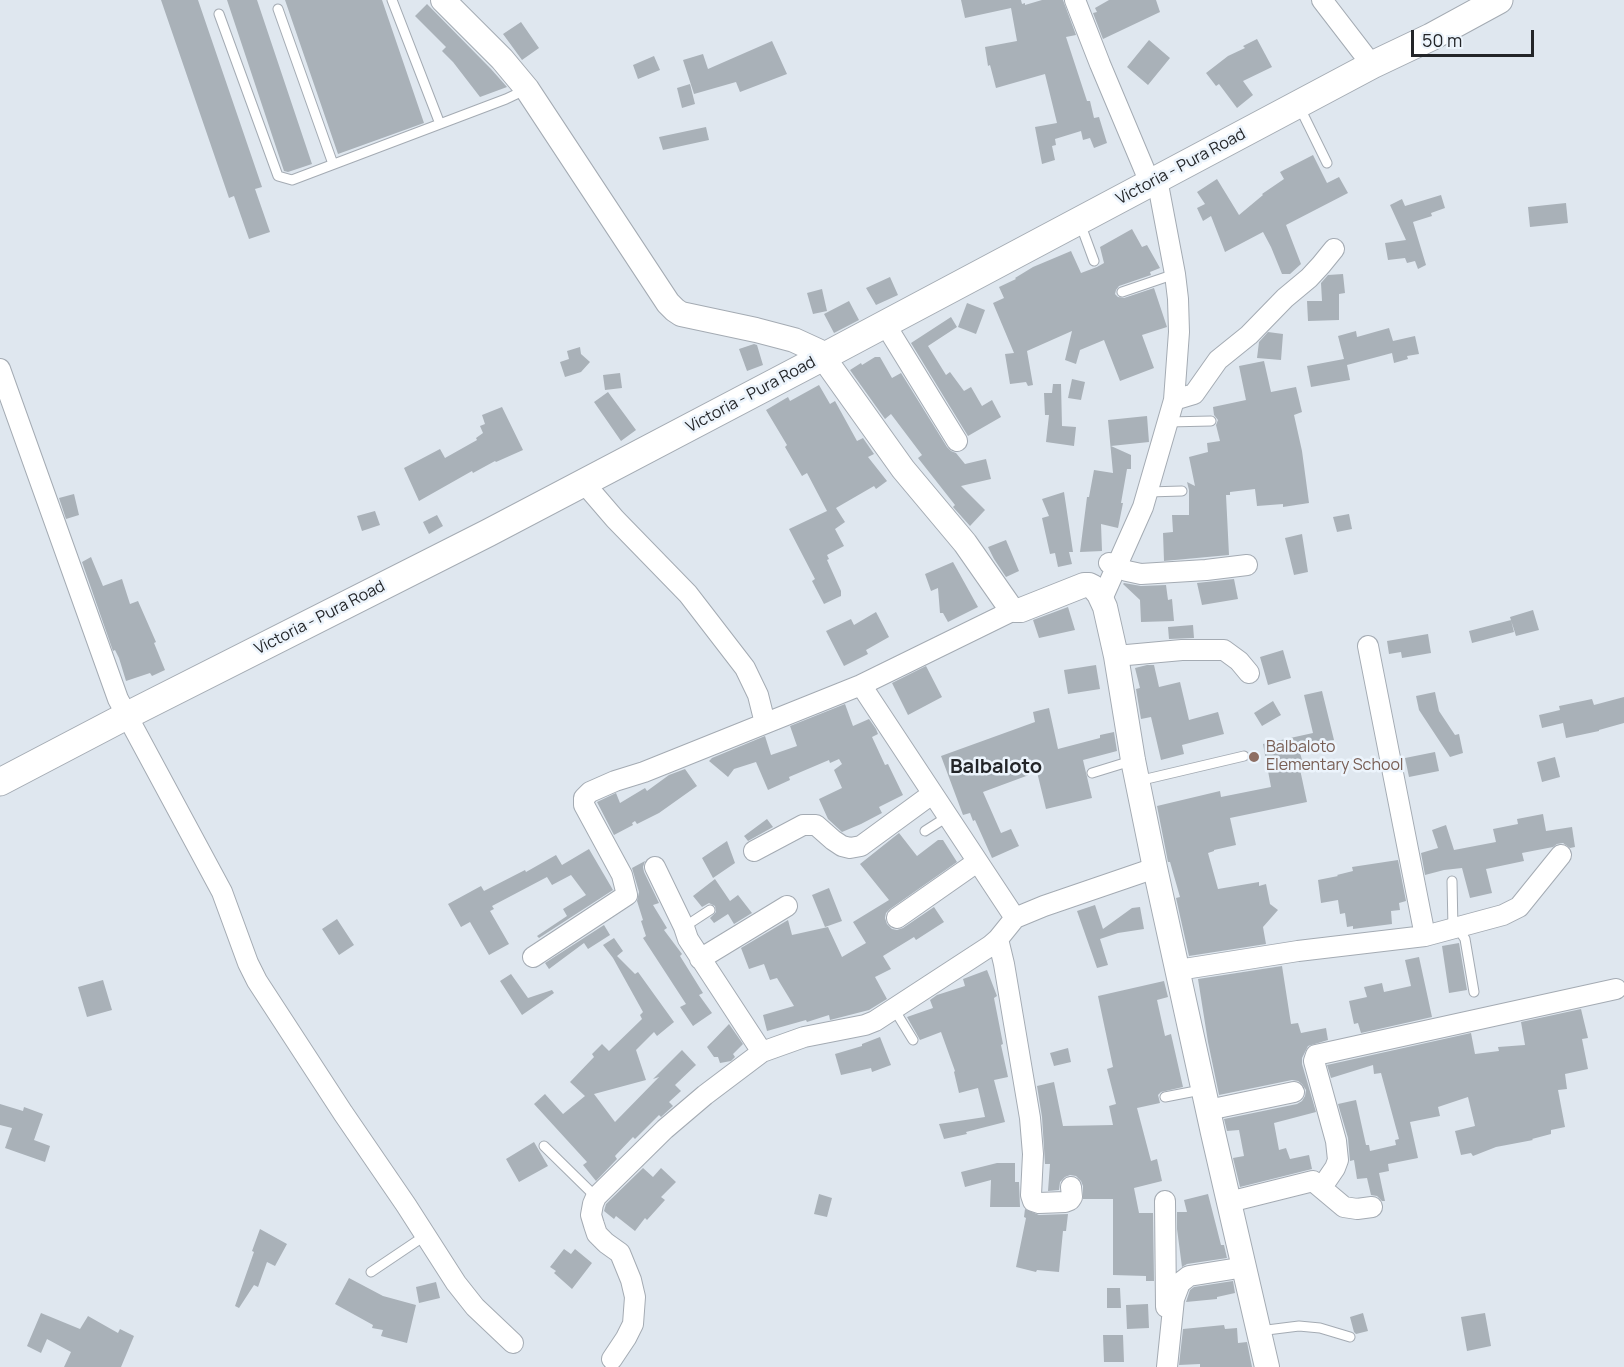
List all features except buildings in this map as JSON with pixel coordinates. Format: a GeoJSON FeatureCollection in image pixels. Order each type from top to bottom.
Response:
{"type":"FeatureCollection","features":[{"type":"Feature","properties":{"kind":"main road","name":"Victoria - Pura Road"},"geometry":{"type":"LineString","coordinates":[[0,782],[584,483],[1372,65],[1431,38],[1498,0]]}},
{"type":"Feature","properties":{"kind":"street"},"geometry":{"type":"LineString","coordinates":[[443,0],[502,59],[527,89],[668,303],[681,314],[794,340],[818,351],[903,469],[965,543],[1014,610]]}},
{"type":"Feature","properties":{"kind":"street"},"geometry":{"type":"LineString","coordinates":[[533,957],[627,895],[622,875],[584,805],[584,798],[590,792],[861,685],[1014,610],[1093,592],[1115,562],[1134,528],[1148,492],[1174,400],[1179,332],[1178,300],[1175,274],[1154,181],[1100,64],[1075,0]]}},
{"type":"Feature","properties":{"kind":"street"},"geometry":{"type":"LineString","coordinates":[[1322,0],[1372,65]]}},
{"type":"Feature","properties":{"kind":"street"},"geometry":{"type":"LineString","coordinates":[[1174,400],[1194,394],[1218,360],[1249,335],[1285,298],[1309,278],[1334,249]]}},
{"type":"Feature","properties":{"kind":"street"},"geometry":{"type":"LineString","coordinates":[[885,324],[957,441]]}},
{"type":"Feature","properties":{"kind":"street"},"geometry":{"type":"LineString","coordinates":[[0,369],[111,681],[126,716],[222,892],[257,981],[466,1297],[513,1343]]}},
{"type":"Feature","properties":{"kind":"street"},"geometry":{"type":"LineString","coordinates":[[584,483],[615,519],[688,594],[745,668],[758,695],[765,723]]}},
{"type":"Feature","properties":{"kind":"street"},"geometry":{"type":"LineString","coordinates":[[1115,562],[1141,574],[1246,565]]}},
{"type":"Feature","properties":{"kind":"street"},"geometry":{"type":"LineString","coordinates":[[1093,592],[1116,656],[1135,771],[1155,868],[1267,1367]]}},
{"type":"Feature","properties":{"kind":"street"},"geometry":{"type":"LineString","coordinates":[[1368,646],[1425,936]]}},
{"type":"Feature","properties":{"kind":"street"},"geometry":{"type":"LineString","coordinates":[[1116,656],[1182,650],[1224,650],[1250,673]]}},
{"type":"Feature","properties":{"kind":"street"},"geometry":{"type":"LineString","coordinates":[[861,685],[1015,918]]}},
{"type":"Feature","properties":{"kind":"street"},"geometry":{"type":"LineString","coordinates":[[754,851],[803,825],[816,825],[842,846],[850,848],[861,846],[932,794]]}},
{"type":"Feature","properties":{"kind":"street"},"geometry":{"type":"LineString","coordinates":[[1178,970],[1298,951],[1425,936],[1503,915],[1519,908],[1561,855]]}},
{"type":"Feature","properties":{"kind":"street"},"geometry":{"type":"LineString","coordinates":[[897,918],[977,862]]}},
{"type":"Feature","properties":{"kind":"street"},"geometry":{"type":"LineString","coordinates":[[655,867],[688,939],[762,1052]]}},
{"type":"Feature","properties":{"kind":"street"},"geometry":{"type":"LineString","coordinates":[[612,1359],[633,1324],[635,1297],[620,1253],[597,1234],[591,1215],[593,1204],[596,1197],[665,1129],[762,1052],[804,1037],[875,1021],[998,939],[1015,918],[1155,868]]}},
{"type":"Feature","properties":{"kind":"street"},"geometry":{"type":"LineString","coordinates":[[700,959],[787,906]]}},
{"type":"Feature","properties":{"kind":"street"},"geometry":{"type":"LineString","coordinates":[[998,939],[1030,1118],[1033,1154],[1031,1195],[1033,1201],[1039,1203],[1065,1202],[1072,1197],[1071,1187]]}},
{"type":"Feature","properties":{"kind":"street"},"geometry":{"type":"LineString","coordinates":[[1322,1187],[1338,1161],[1336,1141],[1314,1062],[1316,1055],[1616,989]]}},
{"type":"Feature","properties":{"kind":"street"},"geometry":{"type":"LineString","coordinates":[[1206,1100],[1294,1092]]}},
{"type":"Feature","properties":{"kind":"street"},"geometry":{"type":"LineString","coordinates":[[1229,1202],[1313,1181],[1344,1207],[1356,1209],[1372,1207]]}},
{"type":"Feature","properties":{"kind":"street"},"geometry":{"type":"LineString","coordinates":[[1165,1201],[1168,1358]]}},
{"type":"Feature","properties":{"kind":"street"},"geometry":{"type":"LineString","coordinates":[[1168,1358],[1174,1299],[1180,1283],[1189,1276],[1245,1267]]}},
{"type":"Feature","properties":{"kind":"lane"},"geometry":{"type":"LineString","coordinates":[[392,0],[440,124]]}},
{"type":"Feature","properties":{"kind":"lane"},"geometry":{"type":"LineString","coordinates":[[278,9],[333,164]]}},
{"type":"Feature","properties":{"kind":"lane"},"geometry":{"type":"LineString","coordinates":[[219,14],[278,176],[292,180],[527,89]]}},
{"type":"Feature","properties":{"kind":"lane"},"geometry":{"type":"LineString","coordinates":[[1298,104],[1327,163]]}},
{"type":"Feature","properties":{"kind":"lane"},"geometry":{"type":"LineString","coordinates":[[1079,220],[1094,261]]}},
{"type":"Feature","properties":{"kind":"lane"},"geometry":{"type":"LineString","coordinates":[[1122,292],[1175,274]]}},
{"type":"Feature","properties":{"kind":"lane"},"geometry":{"type":"LineString","coordinates":[[1168,422],[1211,421]]}},
{"type":"Feature","properties":{"kind":"lane"},"geometry":{"type":"LineString","coordinates":[[1148,492],[1182,491]]}},
{"type":"Feature","properties":{"kind":"lane"},"geometry":{"type":"LineString","coordinates":[[1092,773],[1135,771],[1244,756]]}},
{"type":"Feature","properties":{"kind":"lane"},"geometry":{"type":"LineString","coordinates":[[925,831],[947,817]]}},
{"type":"Feature","properties":{"kind":"lane"},"geometry":{"type":"LineString","coordinates":[[1452,881],[1455,927],[1465,939],[1474,992]]}},
{"type":"Feature","properties":{"kind":"lane"},"geometry":{"type":"LineString","coordinates":[[684,927],[710,910]]}},
{"type":"Feature","properties":{"kind":"lane"},"geometry":{"type":"LineString","coordinates":[[894,1009],[913,1040]]}},
{"type":"Feature","properties":{"kind":"lane"},"geometry":{"type":"LineString","coordinates":[[1165,1097],[1206,1100]]}},
{"type":"Feature","properties":{"kind":"lane"},"geometry":{"type":"LineString","coordinates":[[544,1146],[596,1197]]}},
{"type":"Feature","properties":{"kind":"lane"},"geometry":{"type":"LineString","coordinates":[[371,1272],[426,1235]]}},
{"type":"Feature","properties":{"kind":"lane"},"geometry":{"type":"LineString","coordinates":[[1259,1331],[1299,1326],[1320,1328],[1350,1337]]}},
{"type":"Feature","properties":{"kind":"place","name":"Balbaloto Elementary School"},"geometry":{"type":"Point","coordinates":[1254,757]}},
{"type":"Feature","properties":{"kind":"district","name":"Balbaloto"},"geometry":{"type":"Point","coordinates":[996,767]}}]}
